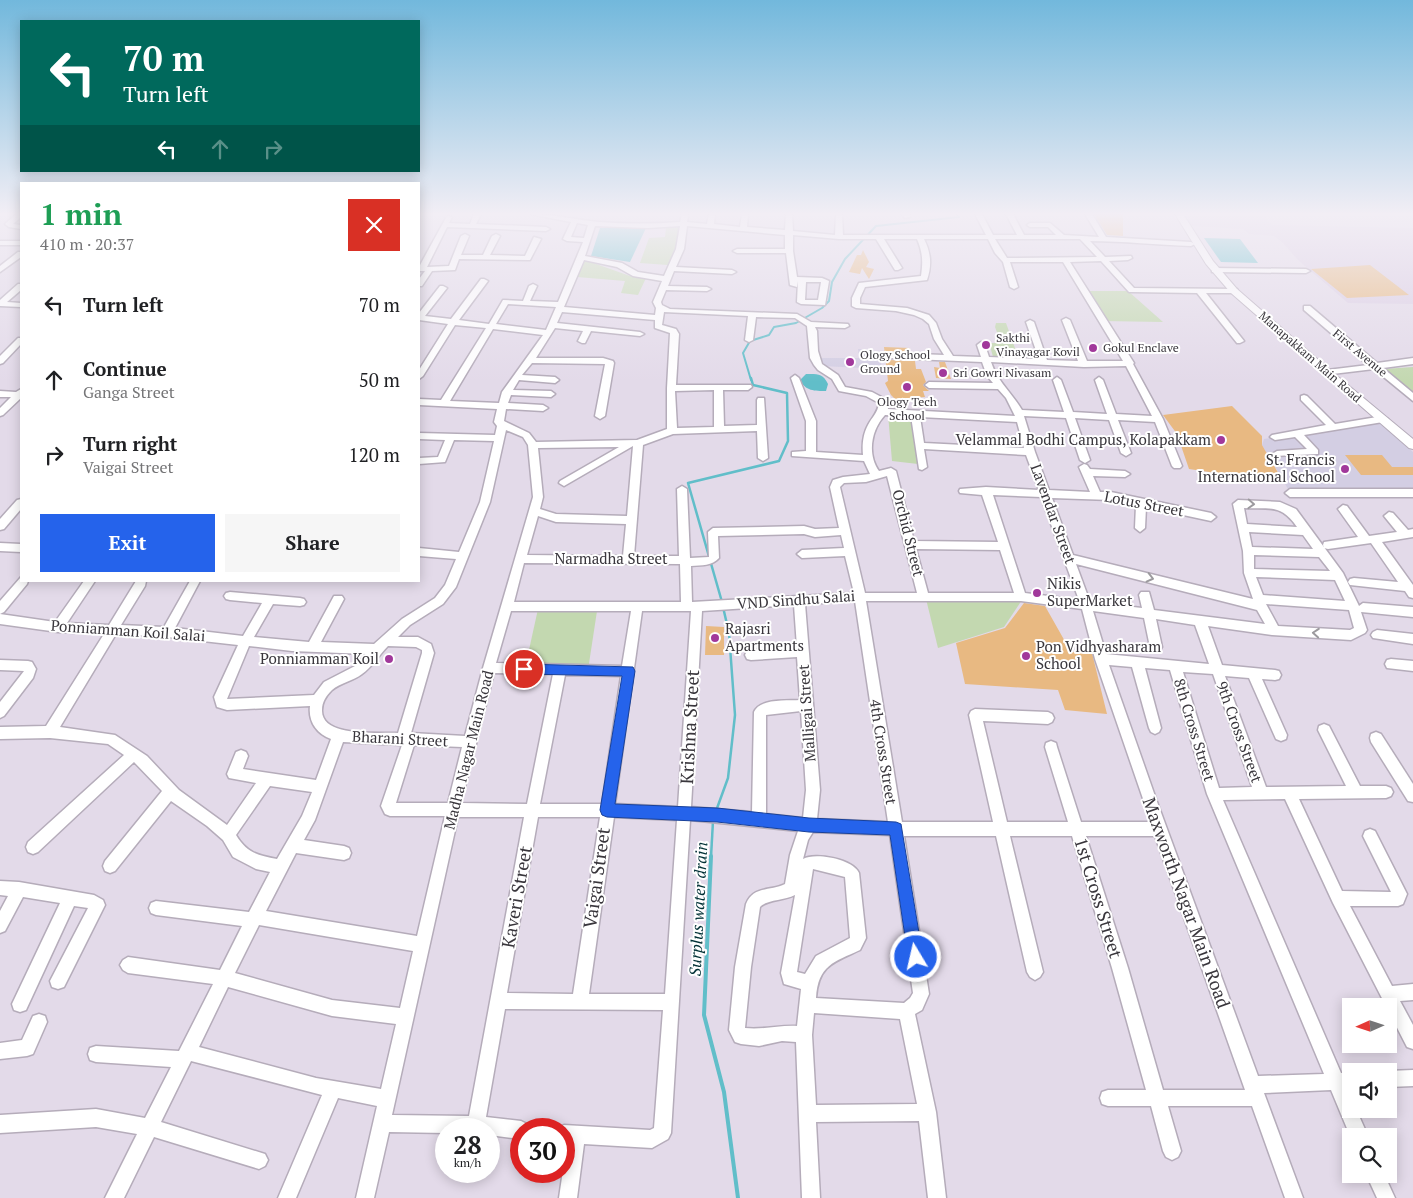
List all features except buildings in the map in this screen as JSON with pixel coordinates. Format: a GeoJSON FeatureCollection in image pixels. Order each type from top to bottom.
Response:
{"type":"FeatureCollection","features":[{"type":"Feature","properties":{"kind":"main road","name":"Manapakkam Main Road"},"geometry":{"type":"LineString","coordinates":[[1215,270],[1234,291],[1327,373],[1413,445]]}},
{"type":"Feature","properties":{"kind":"street"},"geometry":{"type":"LineString","coordinates":[[114,1198],[223,978],[280,867],[308,820],[321,787],[334,735],[320,728],[316,718],[318,700],[330,685],[364,666],[381,645],[406,622],[446,594],[485,502],[501,431],[499,422],[506,392],[550,329],[576,270]]}},
{"type":"Feature","properties":{"kind":"street"},"geometry":{"type":"LineString","coordinates":[[628,270],[636,274],[666,279]]}},
{"type":"Feature","properties":{"kind":"street"},"geometry":{"type":"LineString","coordinates":[[671,270],[656,302],[660,308],[668,311],[752,315],[845,326]]}},
{"type":"Feature","properties":{"kind":"street"},"geometry":{"type":"LineString","coordinates":[[689,270],[732,272]]}},
{"type":"Feature","properties":{"kind":"street"},"geometry":{"type":"LineString","coordinates":[[794,270],[801,302],[823,302],[825,281],[797,279]]}},
{"type":"Feature","properties":{"kind":"street"},"geometry":{"type":"LineString","coordinates":[[926,270],[924,278],[862,285],[856,298],[856,306],[901,308],[921,315],[932,323],[940,343],[947,350],[947,358]]}},
{"type":"Feature","properties":{"kind":"street"},"geometry":{"type":"LineString","coordinates":[[1009,270],[1014,287]]}},
{"type":"Feature","properties":{"kind":"street"},"geometry":{"type":"LineString","coordinates":[[1070,270],[1084,296],[1130,364],[1158,419],[1177,466]]}},
{"type":"Feature","properties":{"kind":"street"},"geometry":{"type":"LineString","coordinates":[[1113,270],[1132,290],[1234,291]]}},
{"type":"Feature","properties":{"kind":"street"},"geometry":{"type":"LineString","coordinates":[[1215,270],[1306,271]]}},
{"type":"Feature","properties":{"kind":"street"},"geometry":{"type":"LineString","coordinates":[[420,374],[453,322],[484,281]]}},
{"type":"Feature","properties":{"kind":"street"},"geometry":{"type":"LineString","coordinates":[[526,302],[533,286]]}},
{"type":"Feature","properties":{"kind":"street"},"geometry":{"type":"LineString","coordinates":[[0,304],[20,287]]}},
{"type":"Feature","properties":{"kind":"street"},"geometry":{"type":"LineString","coordinates":[[420,317],[443,288]]}},
{"type":"Feature","properties":{"kind":"street"},"geometry":{"type":"LineString","coordinates":[[663,288],[707,289]]}},
{"type":"Feature","properties":{"kind":"street"},"geometry":{"type":"LineString","coordinates":[[1199,290],[1240,341]]}},
{"type":"Feature","properties":{"kind":"street"},"geometry":{"type":"LineString","coordinates":[[444,403],[506,302],[526,302],[659,318]]}},
{"type":"Feature","properties":{"kind":"street"},"geometry":{"type":"LineString","coordinates":[[0,304],[20,305]]}},
{"type":"Feature","properties":{"kind":"street"},"geometry":{"type":"LineString","coordinates":[[660,308],[659,327],[673,331],[675,334],[671,388],[672,431]]}},
{"type":"Feature","properties":{"kind":"street","name":"First Avenue"},"geometry":{"type":"LineString","coordinates":[[1307,308],[1413,398]]}},
{"type":"Feature","properties":{"kind":"street"},"geometry":{"type":"LineString","coordinates":[[749,340],[752,315]]}},
{"type":"Feature","properties":{"kind":"street"},"geometry":{"type":"LineString","coordinates":[[420,318],[492,326],[550,329],[588,328],[640,334]]}},
{"type":"Feature","properties":{"kind":"street"},"geometry":{"type":"LineString","coordinates":[[805,320],[820,368],[835,377],[840,387],[845,391],[869,394],[879,398],[884,402],[883,412]]}},
{"type":"Feature","properties":{"kind":"street"},"geometry":{"type":"LineString","coordinates":[[1066,320],[1084,364]]}},
{"type":"Feature","properties":{"kind":"street"},"geometry":{"type":"LineString","coordinates":[[1030,322],[1044,362]]}},
{"type":"Feature","properties":{"kind":"street"},"geometry":{"type":"LineString","coordinates":[[582,341],[588,328]]}},
{"type":"Feature","properties":{"kind":"street"},"geometry":{"type":"LineString","coordinates":[[619,342],[623,332]]}},
{"type":"Feature","properties":{"kind":"street"},"geometry":{"type":"LineString","coordinates":[[0,361],[20,341]]}},
{"type":"Feature","properties":{"kind":"street","name":"Lavendar Street"},"geometry":{"type":"LineString","coordinates":[[981,345],[991,376],[1010,397],[1019,416],[1030,452],[1086,605]]}},
{"type":"Feature","properties":{"kind":"street"},"geometry":{"type":"LineString","coordinates":[[892,356],[1084,364],[1130,364]]}},
{"type":"Feature","properties":{"kind":"street"},"geometry":{"type":"LineString","coordinates":[[530,360],[604,361],[610,363],[600,416]]}},
{"type":"Feature","properties":{"kind":"street"},"geometry":{"type":"LineString","coordinates":[[1327,373],[1413,361]]}},
{"type":"Feature","properties":{"kind":"street"},"geometry":{"type":"LineString","coordinates":[[516,377],[555,380]]}},
{"type":"Feature","properties":{"kind":"street"},"geometry":{"type":"LineString","coordinates":[[795,378],[811,421],[811,455]]}},
{"type":"Feature","properties":{"kind":"street"},"geometry":{"type":"LineString","coordinates":[[1057,380],[1096,495]]}},
{"type":"Feature","properties":{"kind":"street"},"geometry":{"type":"LineString","coordinates":[[1099,380],[1126,453]]}},
{"type":"Feature","properties":{"kind":"street"},"geometry":{"type":"LineString","coordinates":[[929,385],[999,386]]}},
{"type":"Feature","properties":{"kind":"street"},"geometry":{"type":"LineString","coordinates":[[718,387],[719,428]]}},
{"type":"Feature","properties":{"kind":"street"},"geometry":{"type":"LineString","coordinates":[[671,388],[748,387]]}},
{"type":"Feature","properties":{"kind":"street"},"geometry":{"type":"LineString","coordinates":[[506,392],[550,394]]}},
{"type":"Feature","properties":{"kind":"street"},"geometry":{"type":"LineString","coordinates":[[0,394],[20,394]]}},
{"type":"Feature","properties":{"kind":"street"},"geometry":{"type":"LineString","coordinates":[[0,413],[20,394]]}},
{"type":"Feature","properties":{"kind":"street"},"geometry":{"type":"LineString","coordinates":[[1304,398],[1334,428]]}},
{"type":"Feature","properties":{"kind":"street"},"geometry":{"type":"LineString","coordinates":[[761,400],[762,458]]}},
{"type":"Feature","properties":{"kind":"street"},"geometry":{"type":"LineString","coordinates":[[420,402],[543,408]]}},
{"type":"Feature","properties":{"kind":"street"},"geometry":{"type":"LineString","coordinates":[[876,475],[867,458],[869,435],[878,416],[883,412],[1019,416],[1113,416],[1158,419]]}},
{"type":"Feature","properties":{"kind":"street"},"geometry":{"type":"LineString","coordinates":[[914,413],[922,467]]}},
{"type":"Feature","properties":{"kind":"street"},"geometry":{"type":"LineString","coordinates":[[1275,437],[1383,419]]}},
{"type":"Feature","properties":{"kind":"street"},"geometry":{"type":"LineString","coordinates":[[564,483],[634,443],[672,431],[762,428]]}},
{"type":"Feature","properties":{"kind":"street"},"geometry":{"type":"LineString","coordinates":[[420,436],[451,436],[501,431],[526,436],[533,445],[634,443]]}},
{"type":"Feature","properties":{"kind":"street"},"geometry":{"type":"LineString","coordinates":[[1277,454],[1315,452],[1297,433]]}},
{"type":"Feature","properties":{"kind":"street"},"geometry":{"type":"LineString","coordinates":[[420,461],[442,460],[451,436]]}},
{"type":"Feature","properties":{"kind":"street"},"geometry":{"type":"LineString","coordinates":[[628,560],[634,443]]}},
{"type":"Feature","properties":{"kind":"street","name":"Madha Nagar Main Road"},"geometry":{"type":"LineString","coordinates":[[365,1198],[453,810],[490,668],[538,497],[533,445]]}},
{"type":"Feature","properties":{"kind":"street"},"geometry":{"type":"LineString","coordinates":[[919,446],[1030,452]]}},
{"type":"Feature","properties":{"kind":"street"},"geometry":{"type":"LineString","coordinates":[[795,454],[867,458]]}},
{"type":"Feature","properties":{"kind":"street"},"geometry":{"type":"LineString","coordinates":[[1085,467],[1125,474]]}},
{"type":"Feature","properties":{"kind":"street","name":"Orchid Street"},"geometry":{"type":"LineString","coordinates":[[876,475],[891,471],[923,596]]}},
{"type":"Feature","properties":{"kind":"street","name":"4th Cross Street"},"geometry":{"type":"LineString","coordinates":[[876,475],[866,479],[840,480],[835,487],[860,596],[921,994],[916,1004],[906,1011]]}},
{"type":"Feature","properties":{"kind":"street"},"geometry":{"type":"LineString","coordinates":[[682,489],[685,561],[711,559],[713,532],[804,530],[815,533],[845,531]]}},
{"type":"Feature","properties":{"kind":"street","name":"Lotus Street"},"geometry":{"type":"LineString","coordinates":[[964,491],[1111,496],[1211,518]]}},
{"type":"Feature","properties":{"kind":"street"},"geometry":{"type":"LineString","coordinates":[[986,492],[1021,597]]}},
{"type":"Feature","properties":{"kind":"street"},"geometry":{"type":"LineString","coordinates":[[1290,494],[1413,492]]}},
{"type":"Feature","properties":{"kind":"street"},"geometry":{"type":"LineString","coordinates":[[1140,502],[1140,528]]}},
{"type":"Feature","properties":{"kind":"street"},"geometry":{"type":"LineString","coordinates":[[1273,630],[1249,573],[1248,551],[1238,504],[1286,508],[1292,512],[1306,531],[1325,549],[1358,607]]}},
{"type":"Feature","properties":{"kind":"street"},"geometry":{"type":"LineString","coordinates":[[0,526],[20,505]]}},
{"type":"Feature","properties":{"kind":"street"},"geometry":{"type":"LineString","coordinates":[[1343,509],[1411,590]]}},
{"type":"Feature","properties":{"kind":"street"},"geometry":{"type":"LineString","coordinates":[[533,511],[556,518],[631,520]]}},
{"type":"Feature","properties":{"kind":"street"},"geometry":{"type":"LineString","coordinates":[[1389,516],[1410,534]]}},
{"type":"Feature","properties":{"kind":"street"},"geometry":{"type":"LineString","coordinates":[[1242,528],[1306,531]]}},
{"type":"Feature","properties":{"kind":"street"},"geometry":{"type":"LineString","coordinates":[[1248,551],[1325,549],[1370,539],[1410,534]]}},
{"type":"Feature","properties":{"kind":"street"},"geometry":{"type":"LineString","coordinates":[[911,545],[1004,546]]}},
{"type":"Feature","properties":{"kind":"street"},"geometry":{"type":"LineString","coordinates":[[0,547],[20,548]]}},
{"type":"Feature","properties":{"kind":"street"},"geometry":{"type":"LineString","coordinates":[[420,552],[463,556]]}},
{"type":"Feature","properties":{"kind":"street"},"geometry":{"type":"LineString","coordinates":[[802,554],[850,552]]}},
{"type":"Feature","properties":{"kind":"street"},"geometry":{"type":"LineString","coordinates":[[1069,558],[1260,602],[1413,612]]}},
{"type":"Feature","properties":{"kind":"street","name":"Narmadha Street"},"geometry":{"type":"LineString","coordinates":[[521,559],[685,561],[692,607]]}},
{"type":"Feature","properties":{"kind":"street"},"geometry":{"type":"LineString","coordinates":[[1249,573],[1339,576]]}},
{"type":"Feature","properties":{"kind":"street"},"geometry":{"type":"LineString","coordinates":[[0,609],[22,582]]}},
{"type":"Feature","properties":{"kind":"street"},"geometry":{"type":"LineString","coordinates":[[58,627],[89,582]]}},
{"type":"Feature","properties":{"kind":"street"},"geometry":{"type":"LineString","coordinates":[[167,632],[195,582]]}},
{"type":"Feature","properties":{"kind":"street"},"geometry":{"type":"LineString","coordinates":[[1354,582],[1411,590]]}},
{"type":"Feature","properties":{"kind":"street"},"geometry":{"type":"LineString","coordinates":[[50,732],[140,583]]}},
{"type":"Feature","properties":{"kind":"street"},"geometry":{"type":"LineString","coordinates":[[1145,595],[1156,647]]}},
{"type":"Feature","properties":{"kind":"street"},"geometry":{"type":"LineString","coordinates":[[230,596],[300,602]]}},
{"type":"Feature","properties":{"kind":"street","name":"VND Sindhu Salai"},"geometry":{"type":"LineString","coordinates":[[507,606],[692,607],[860,596],[1021,597],[1273,630],[1351,636],[1361,630],[1358,607]]}},
{"type":"Feature","properties":{"kind":"street"},"geometry":{"type":"LineString","coordinates":[[312,646],[338,599]]}},
{"type":"Feature","properties":{"kind":"street"},"geometry":{"type":"LineString","coordinates":[[270,600],[245,642],[220,697],[221,703],[227,705],[318,700]]}},
{"type":"Feature","properties":{"kind":"street","name":"Malligai Street"},"geometry":{"type":"LineString","coordinates":[[800,600],[813,790],[809,825],[804,832],[800,846],[792,888],[788,892],[757,898],[753,904],[743,967],[737,1030],[741,1036],[759,1038],[782,1033],[804,1035]]}},
{"type":"Feature","properties":{"kind":"street","name":"Maxworth Nagar Main Road"},"geometry":{"type":"LineString","coordinates":[[1086,605],[1101,659],[1160,830],[1294,1198]]}},
{"type":"Feature","properties":{"kind":"street","name":"Vaigai Street"},"geometry":{"type":"LineString","coordinates":[[580,1002],[638,606]]}},
{"type":"Feature","properties":{"kind":"street","name":"Krishna Street"},"geometry":{"type":"LineString","coordinates":[[575,1135],[652,1139],[662,1133],[685,814],[692,607]]}},
{"type":"Feature","properties":{"kind":"street","name":"Ponniamman Koil Salai"},"geometry":{"type":"LineString","coordinates":[[0,619],[58,627],[112,631],[167,632],[245,642],[312,646],[381,645],[421,642],[427,647],[428,653],[406,739]]}},
{"type":"Feature","properties":{"kind":"street","name":"9th Cross Street"},"geometry":{"type":"LineString","coordinates":[[1200,620],[1261,794]]}},
{"type":"Feature","properties":{"kind":"street"},"geometry":{"type":"LineString","coordinates":[[1377,635],[1413,639]]}},
{"type":"Feature","properties":{"kind":"street"},"geometry":{"type":"LineString","coordinates":[[751,655],[803,652]]}},
{"type":"Feature","properties":{"kind":"street"},"geometry":{"type":"LineString","coordinates":[[1101,659],[1275,675]]}},
{"type":"Feature","properties":{"kind":"street"},"geometry":{"type":"LineString","coordinates":[[1138,662],[1155,728]]}},
{"type":"Feature","properties":{"kind":"street"},"geometry":{"type":"LineString","coordinates":[[1391,664],[1413,666]]}},
{"type":"Feature","properties":{"kind":"street"},"geometry":{"type":"LineString","coordinates":[[0,665],[28,666],[30,669],[29,674],[0,712]]}},
{"type":"Feature","properties":{"kind":"street","name":"8th Cross Street"},"geometry":{"type":"LineString","coordinates":[[1175,666],[1214,794],[1355,1128]]}},
{"type":"Feature","properties":{"kind":"street"},"geometry":{"type":"LineString","coordinates":[[490,668],[629,671]]}},
{"type":"Feature","properties":{"kind":"street","name":"Kaveri Street"},"geometry":{"type":"LineString","coordinates":[[477,1118],[532,811],[560,670]]}},
{"type":"Feature","properties":{"kind":"street"},"geometry":{"type":"LineString","coordinates":[[1253,673],[1281,736]]}},
{"type":"Feature","properties":{"kind":"street"},"geometry":{"type":"LineString","coordinates":[[759,818],[760,712],[769,708],[807,705]]}},
{"type":"Feature","properties":{"kind":"street"},"geometry":{"type":"LineString","coordinates":[[1035,972],[975,715],[1048,718]]}},
{"type":"Feature","properties":{"kind":"street"},"geometry":{"type":"LineString","coordinates":[[1324,730],[1356,792]]}},
{"type":"Feature","properties":{"kind":"street"},"geometry":{"type":"LineString","coordinates":[[0,732],[50,732],[110,739],[142,760],[170,791],[228,834],[238,852],[256,862],[280,867]]}},
{"type":"Feature","properties":{"kind":"street","name":"Bharani Street"},"geometry":{"type":"LineString","coordinates":[[334,735],[471,742]]}},
{"type":"Feature","properties":{"kind":"street"},"geometry":{"type":"LineString","coordinates":[[1376,738],[1413,796]]}},
{"type":"Feature","properties":{"kind":"street"},"geometry":{"type":"LineString","coordinates":[[406,739],[388,808],[392,809],[607,810],[759,818],[809,825],[896,828],[1160,830]]}},
{"type":"Feature","properties":{"kind":"street","name":"1st Cross Street"},"geometry":{"type":"LineString","coordinates":[[1050,746],[1120,968],[1172,1151]]}},
{"type":"Feature","properties":{"kind":"street"},"geometry":{"type":"LineString","coordinates":[[33,847],[134,754]]}},
{"type":"Feature","properties":{"kind":"street"},"geometry":{"type":"LineString","coordinates":[[241,756],[234,774],[321,787]]}},
{"type":"Feature","properties":{"kind":"street"},"geometry":{"type":"LineString","coordinates":[[228,834],[266,780]]}},
{"type":"Feature","properties":{"kind":"street"},"geometry":{"type":"LineString","coordinates":[[110,866],[170,791]]}},
{"type":"Feature","properties":{"kind":"street"},"geometry":{"type":"LineString","coordinates":[[1214,794],[1386,792]]}},
{"type":"Feature","properties":{"kind":"street"},"geometry":{"type":"LineString","coordinates":[[1289,793],[1338,898],[1413,1041]]}},
{"type":"Feature","properties":{"kind":"street"},"geometry":{"type":"LineString","coordinates":[[1338,898],[1398,899],[1400,894],[1398,889],[1370,836]]}},
{"type":"Feature","properties":{"kind":"street"},"geometry":{"type":"LineString","coordinates":[[293,846],[344,853]]}},
{"type":"Feature","properties":{"kind":"street"},"geometry":{"type":"LineString","coordinates":[[808,983],[790,978],[789,973],[807,865],[812,862],[847,869],[852,873],[858,938],[855,945],[827,956],[822,960],[815,967],[808,983],[804,1035],[811,1198]]}},
{"type":"Feature","properties":{"kind":"street"},"geometry":{"type":"LineString","coordinates":[[0,888],[19,889],[94,902],[98,905],[58,981]]}},
{"type":"Feature","properties":{"kind":"street"},"geometry":{"type":"LineString","coordinates":[[0,926],[19,889]]}},
{"type":"Feature","properties":{"kind":"street"},"geometry":{"type":"LineString","coordinates":[[20,1004],[70,898]]}},
{"type":"Feature","properties":{"kind":"street"},"geometry":{"type":"LineString","coordinates":[[156,908],[254,918],[423,945]]}},
{"type":"Feature","properties":{"kind":"street"},"geometry":{"type":"LineString","coordinates":[[128,965],[223,978],[332,1008],[406,1017]]}},
{"type":"Feature","properties":{"kind":"street"},"geometry":{"type":"LineString","coordinates":[[1388,994],[1413,992]]}},
{"type":"Feature","properties":{"kind":"street"},"geometry":{"type":"LineString","coordinates":[[498,1001],[672,1002]]}},
{"type":"Feature","properties":{"kind":"street"},"geometry":{"type":"LineString","coordinates":[[806,1005],[906,1011],[927,1112],[937,1198]]}},
{"type":"Feature","properties":{"kind":"street"},"geometry":{"type":"LineString","coordinates":[[0,1051],[27,1048],[39,1022]]}},
{"type":"Feature","properties":{"kind":"street"},"geometry":{"type":"LineString","coordinates":[[96,1054],[186,1056],[333,1089],[388,1099]]}},
{"type":"Feature","properties":{"kind":"street"},"geometry":{"type":"LineString","coordinates":[[1397,1079],[1413,1078]]}},
{"type":"Feature","properties":{"kind":"street"},"geometry":{"type":"LineString","coordinates":[[1108,1098],[1156,1098],[1254,1091],[1342,1081]]}},
{"type":"Feature","properties":{"kind":"street"},"geometry":{"type":"LineString","coordinates":[[287,1198],[333,1089]]}},
{"type":"Feature","properties":{"kind":"street"},"geometry":{"type":"LineString","coordinates":[[806,1114],[927,1112]]}},
{"type":"Feature","properties":{"kind":"street"},"geometry":{"type":"LineString","coordinates":[[0,1124],[96,1118],[150,1127],[259,1160]]}},
{"type":"Feature","properties":{"kind":"street"},"geometry":{"type":"LineString","coordinates":[[382,1123],[435,1124]]}},
{"type":"Feature","properties":{"kind":"street"},"geometry":{"type":"LineString","coordinates":[[568,1183],[568,1198]]}},
{"type":"Feature","properties":{"kind":"street"},"geometry":{"type":"LineString","coordinates":[[1379,1183],[1386,1198]]}},
{"type":"Feature","properties":{"kind":"shaded area"},"geometry":{"type":"Polygon","coordinates":[[[1310,270],[1413,270],[1413,304],[1348,303],[1310,270]]]}},
{"type":"Feature","properties":{"kind":"shaded area","name":"Ology School Ground"},"geometry":{"type":"Polygon","coordinates":[[[858,349],[879,354],[882,369],[822,366],[818,358],[859,358],[858,349]]]}},
{"type":"Feature","properties":{"kind":"shaded area","name":"St. Francis International School"},"geometry":{"type":"Polygon","coordinates":[[[1377,421],[1413,452],[1413,490],[1288,489],[1262,445],[1264,439],[1377,421]]]}},
{"type":"Feature","properties":{"kind":"green space"},"geometry":{"type":"Polygon","coordinates":[[[580,270],[613,270],[630,276],[646,278],[638,295],[621,293],[625,281],[577,277],[580,270]]]}},
{"type":"Feature","properties":{"kind":"green space"},"geometry":{"type":"Polygon","coordinates":[[[1085,291],[1128,291],[1163,322],[1102,321],[1085,291]]]}},
{"type":"Feature","properties":{"kind":"green space"},"geometry":{"type":"Polygon","coordinates":[[[996,323],[1006,323],[1020,362],[994,360],[989,343],[1001,343],[995,327],[996,323]]]}},
{"type":"Feature","properties":{"kind":"green space"},"geometry":{"type":"Polygon","coordinates":[[[1413,367],[1413,393],[1384,369],[1413,367]]]}},
{"type":"Feature","properties":{"kind":"green space"},"geometry":{"type":"Polygon","coordinates":[[[888,414],[911,415],[918,464],[892,461],[888,414]]]}},
{"type":"Feature","properties":{"kind":"green space"},"geometry":{"type":"Polygon","coordinates":[[[926,599],[1022,600],[1004,627],[938,648],[926,599]]]}},
{"type":"Feature","properties":{"kind":"green space"},"geometry":{"type":"Polygon","coordinates":[[[538,609],[597,611],[588,670],[525,668],[538,609]]]}},
{"type":"Feature","properties":{"kind":"water"},"geometry":{"type":"Polygon","coordinates":[[[806,374],[822,376],[828,384],[826,391],[814,390],[802,384],[800,380],[806,374]]]}},
{"type":"Feature","properties":{"kind":"waterway","name":"Surplus water drain"},"geometry":{"type":"LineString","coordinates":[[751,380],[743,353],[750,341],[769,335],[774,327],[796,323],[822,308],[829,301],[832,282],[839,270]]}},
{"type":"Feature","properties":{"kind":"waterway","name":"Surplus water drain"},"geometry":{"type":"LineString","coordinates":[[722,602],[688,483],[779,461],[788,441],[787,393],[753,385],[751,378]]}},
{"type":"Feature","properties":{"kind":"waterway","name":"Surplus water drain"},"geometry":{"type":"LineString","coordinates":[[716,811],[728,778],[735,715],[729,633],[723,607]]}},
{"type":"Feature","properties":{"kind":"waterway","name":"Surplus water drain"},"geometry":{"type":"LineString","coordinates":[[711,857],[713,821]]}},
{"type":"Feature","properties":{"kind":"waterway","name":"Surplus water drain"},"geometry":{"type":"LineString","coordinates":[[711,856],[704,1015],[724,1092],[738,1198]]}},
{"type":"Feature","properties":{"kind":"place","name":"Sakthi Vinayagar Kovil"},"geometry":{"type":"Point","coordinates":[986,345]}},
{"type":"Feature","properties":{"kind":"place","name":"Gokul Enclave"},"geometry":{"type":"Point","coordinates":[1093,348]}},
{"type":"Feature","properties":{"kind":"place","name":"Ology School Ground"},"geometry":{"type":"Point","coordinates":[850,362]}},
{"type":"Feature","properties":{"kind":"place","name":"Sri Gowri Nivasam"},"geometry":{"type":"Point","coordinates":[943,373]}},
{"type":"Feature","properties":{"kind":"place","name":"Ology Tech School"},"geometry":{"type":"Point","coordinates":[907,387]}},
{"type":"Feature","properties":{"kind":"place","name":"Velammal Bodhi Campus, Kolapakkam"},"geometry":{"type":"Point","coordinates":[1221,440]}},
{"type":"Feature","properties":{"kind":"place","name":"St. Francis International School"},"geometry":{"type":"Point","coordinates":[1345,469]}},
{"type":"Feature","properties":{"kind":"place","name":"Nikis SuperMarket"},"geometry":{"type":"Point","coordinates":[1037,593]}},
{"type":"Feature","properties":{"kind":"place","name":"Rajasri Apartments"},"geometry":{"type":"Point","coordinates":[715,638]}},
{"type":"Feature","properties":{"kind":"place","name":"Pon Vidhyasharam School"},"geometry":{"type":"Point","coordinates":[1026,656]}},
{"type":"Feature","properties":{"kind":"place","name":"Ponniamman Koil"},"geometry":{"type":"Point","coordinates":[389,659]}},
{"type":"Feature","properties":{"kind":"route"},"geometry":{"type":"LineString","coordinates":[[524,669],[629,671],[607,810],[759,818],[809,825],[896,828],[916,957]]}}]}
